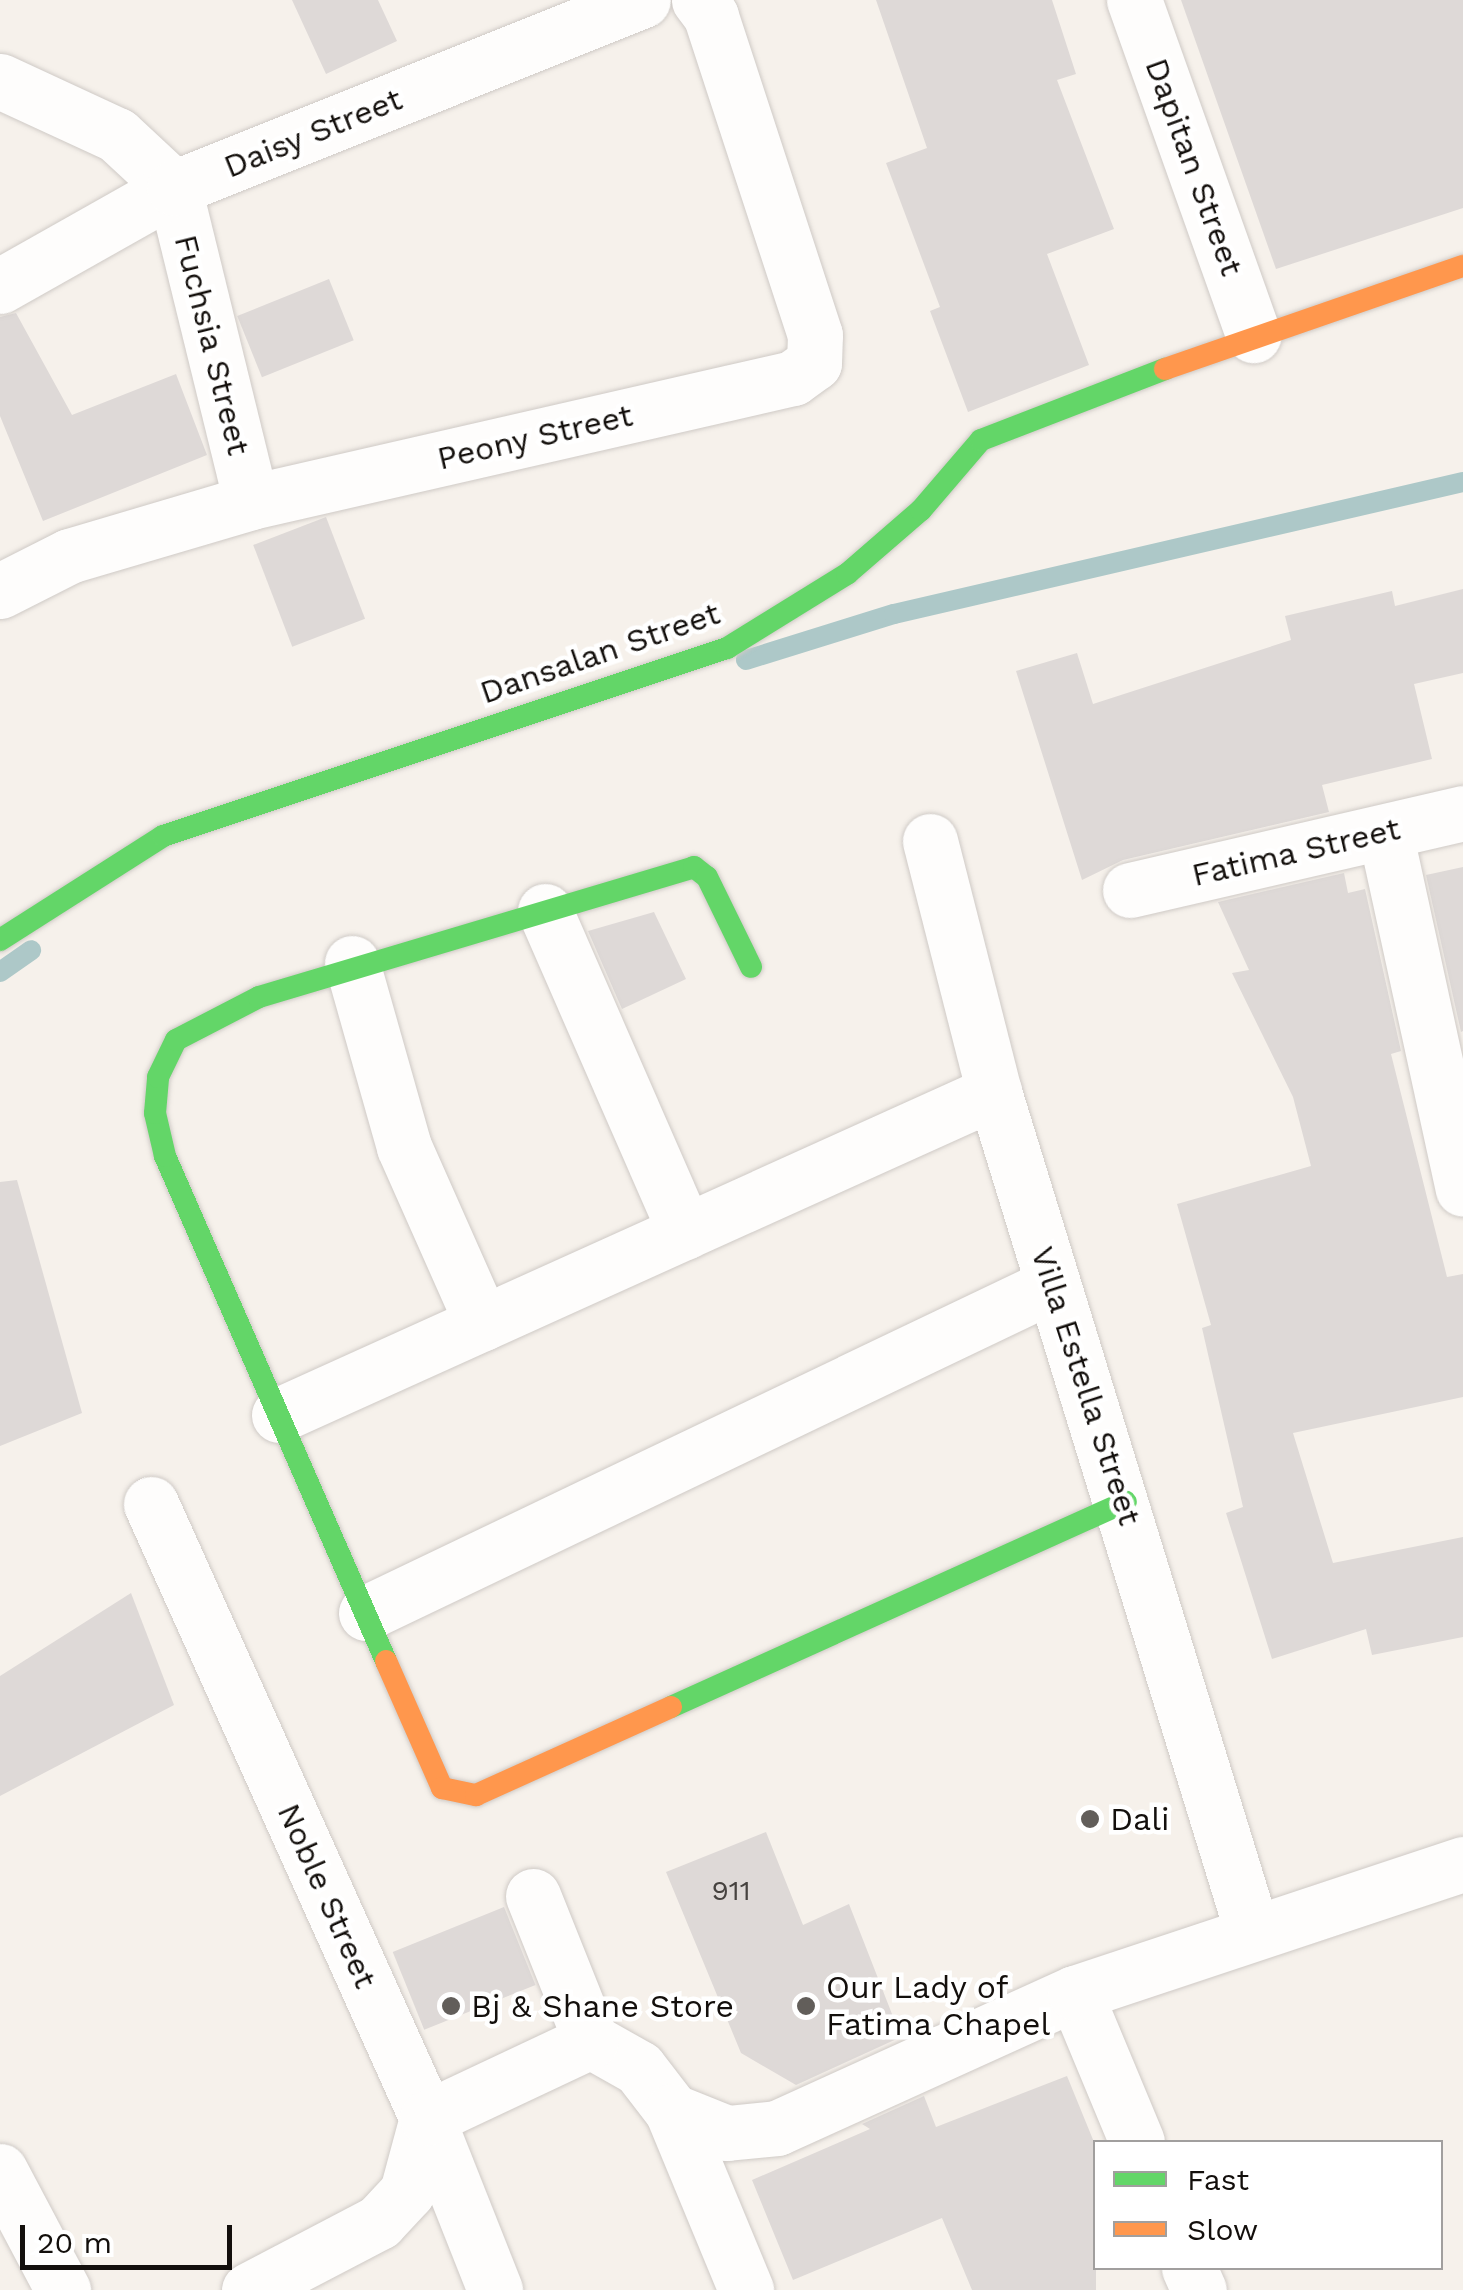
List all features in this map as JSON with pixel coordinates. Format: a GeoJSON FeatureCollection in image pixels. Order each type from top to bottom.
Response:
{"type":"FeatureCollection","features":[{"type":"Feature","properties":{"kind":"street","name":"Daisy Street"},"geometry":{"type":"LineString","coordinates":[[0,286],[174,188],[643,0]]}},
{"type":"Feature","properties":{"kind":"street","name":"Peony Street"},"geometry":{"type":"LineString","coordinates":[[0,591],[70,556],[251,502],[793,378],[814,362],[815,335],[711,16],[698,0]]}},
{"type":"Feature","properties":{"kind":"street","name":"Dapitan Street"},"geometry":{"type":"LineString","coordinates":[[1134,0],[1253,334]]}},
{"type":"Feature","properties":{"kind":"street"},"geometry":{"type":"LineString","coordinates":[[0,81],[117,135],[174,188]]}},
{"type":"Feature","properties":{"kind":"street","name":"Fuchsia Street"},"geometry":{"type":"LineString","coordinates":[[174,188],[251,502]]}},
{"type":"Feature","properties":{"kind":"street","name":"Dansalan Street"},"geometry":{"type":"LineString","coordinates":[[0,940],[164,836],[728,648],[847,574],[921,510],[980,440],[1253,334],[1463,266]]}},
{"type":"Feature","properties":{"kind":"street","name":"Fatima Street"},"geometry":{"type":"LineString","coordinates":[[1130,890],[1463,813]]}},
{"type":"Feature","properties":{"kind":"street"},"geometry":{"type":"LineString","coordinates":[[1384,832],[1463,1189]]}},
{"type":"Feature","properties":{"kind":"street","name":"Villa Estella Street"},"geometry":{"type":"LineString","coordinates":[[930,840],[994,1092],[1052,1286],[1126,1502],[1251,1928]]}},
{"type":"Feature","properties":{"kind":"street"},"geometry":{"type":"LineString","coordinates":[[752,967],[708,877],[694,867],[352,963],[260,997],[176,1040],[158,1077],[155,1113],[165,1156],[442,1788],[476,1795],[1126,1502]]}},
{"type":"Feature","properties":{"kind":"street"},"geometry":{"type":"LineString","coordinates":[[545,910],[684,1232]]}},
{"type":"Feature","properties":{"kind":"street"},"geometry":{"type":"LineString","coordinates":[[352,963],[404,1147],[482,1324]]}},
{"type":"Feature","properties":{"kind":"street"},"geometry":{"type":"LineString","coordinates":[[279,1415],[994,1092]]}},
{"type":"Feature","properties":{"kind":"street"},"geometry":{"type":"LineString","coordinates":[[366,1614],[1052,1286]]}},
{"type":"Feature","properties":{"kind":"street","name":"Noble Street"},"geometry":{"type":"LineString","coordinates":[[151,1504],[427,2118],[495,2290]]}},
{"type":"Feature","properties":{"kind":"street"},"geometry":{"type":"LineString","coordinates":[[672,2111],[727,2133],[777,2128],[1075,1993],[1251,1928],[1463,1864]]}},
{"type":"Feature","properties":{"kind":"street"},"geometry":{"type":"LineString","coordinates":[[533,1896],[591,2041],[639,2068],[672,2111],[746,2290]]}},
{"type":"Feature","properties":{"kind":"street"},"geometry":{"type":"LineString","coordinates":[[1075,1993],[1136,2140]]}},
{"type":"Feature","properties":{"kind":"street"},"geometry":{"type":"LineString","coordinates":[[249,2290],[379,2222],[407,2192],[427,2118],[591,2041]]}},
{"type":"Feature","properties":{"kind":"street"},"geometry":{"type":"LineString","coordinates":[[0,2172],[63,2290]]}},
{"type":"Feature","properties":{"kind":"building"},"geometry":{"type":"Polygon","coordinates":[[[292,0],[378,0],[397,41],[326,74],[292,0]]]}},
{"type":"Feature","properties":{"kind":"building"},"geometry":{"type":"Polygon","coordinates":[[[876,0],[1052,0],[1076,74],[1057,80],[1114,229],[1047,254],[1089,365],[968,412],[930,311],[940,307],[886,163],[927,148],[876,0]]]}},
{"type":"Feature","properties":{"kind":"building"},"geometry":{"type":"Polygon","coordinates":[[[1181,0],[1463,0],[1463,208],[1276,269],[1181,0]]]}},
{"type":"Feature","properties":{"kind":"building"},"geometry":{"type":"Polygon","coordinates":[[[329,279],[354,340],[262,377],[237,316],[329,279]]]}},
{"type":"Feature","properties":{"kind":"building"},"geometry":{"type":"Polygon","coordinates":[[[16,313],[72,415],[176,374],[207,455],[43,521],[0,416],[0,317],[16,313]]]}},
{"type":"Feature","properties":{"kind":"building"},"geometry":{"type":"Polygon","coordinates":[[[326,517],[365,619],[292,647],[253,545],[326,517]]]}},
{"type":"Feature","properties":{"kind":"building"},"geometry":{"type":"Polygon","coordinates":[[[1463,589],[1463,673],[1414,684],[1432,759],[1322,785],[1329,812],[1123,860],[1082,880],[1016,671],[1077,653],[1093,704],[1291,640],[1285,616],[1392,591],[1395,606],[1463,589]]]}},
{"type":"Feature","properties":{"kind":"building"},"geometry":{"type":"Polygon","coordinates":[[[1463,867],[1463,1031],[1461,1032],[1426,875],[1463,867]]]}},
{"type":"Feature","properties":{"kind":"building"},"geometry":{"type":"Polygon","coordinates":[[[1344,873],[1348,893],[1365,889],[1401,1051],[1391,1054],[1447,1277],[1463,1274],[1463,1397],[1293,1433],[1333,1563],[1463,1537],[1463,1637],[1372,1655],[1366,1629],[1272,1659],[1226,1513],[1243,1507],[1202,1328],[1211,1325],[1177,1204],[1311,1166],[1293,1097],[1232,973],[1249,970],[1218,902],[1344,873]]]}},
{"type":"Feature","properties":{"kind":"building"},"geometry":{"type":"Polygon","coordinates":[[[654,912],[686,979],[622,1009],[588,931],[654,912]]]}},
{"type":"Feature","properties":{"kind":"building"},"geometry":{"type":"Polygon","coordinates":[[[17,1180],[82,1413],[0,1446],[0,1182],[17,1180]]]}},
{"type":"Feature","properties":{"kind":"building"},"geometry":{"type":"Polygon","coordinates":[[[131,1593],[174,1705],[0,1796],[0,1676],[131,1593]]]}},
{"type":"Feature","properties":{"kind":"building","name":"Our Lady of Fatima Chapel"},"geometry":{"type":"Polygon","coordinates":[[[766,1832],[803,1925],[849,1904],[901,2037],[796,2085],[741,2053],[666,1872],[766,1832]]]}},
{"type":"Feature","properties":{"kind":"building"},"geometry":{"type":"Polygon","coordinates":[[[504,1907],[535,1985],[424,2030],[393,1952],[504,1907]]]}},
{"type":"Feature","properties":{"kind":"building"},"geometry":{"type":"Polygon","coordinates":[[[1067,2076],[1093,2140],[1096,2290],[972,2290],[942,2218],[793,2280],[752,2180],[870,2129],[862,2124],[924,2096],[936,2127],[1067,2076]]]}},
{"type":"Feature","properties":{"kind":"waterway"},"geometry":{"type":"LineString","coordinates":[[746,660],[894,614],[1463,482]]}},
{"type":"Feature","properties":{"kind":"waterway"},"geometry":{"type":"LineString","coordinates":[[0,972],[31,950]]}},
{"type":"Feature","properties":{"kind":"traffic: fast"},"geometry":{"type":"LineString","coordinates":[[0,940],[163,836],[727,648],[847,574],[921,510],[981,440],[1165,369]]}},
{"type":"Feature","properties":{"kind":"traffic: fast"},"geometry":{"type":"LineString","coordinates":[[386,1661],[165,1156],[155,1113],[158,1077],[176,1040],[259,997],[694,867],[707,877],[751,967]]}},
{"type":"Feature","properties":{"kind":"traffic: fast"},"geometry":{"type":"LineString","coordinates":[[671,1707],[1126,1502]]}},
{"type":"Feature","properties":{"kind":"traffic: slow"},"geometry":{"type":"LineString","coordinates":[[1165,369],[1463,266]]}},
{"type":"Feature","properties":{"kind":"traffic: slow"},"geometry":{"type":"LineString","coordinates":[[386,1661],[442,1788],[476,1795],[671,1707]]}},
{"type":"Feature","properties":{"kind":"place","name":"Dali"},"geometry":{"type":"Point","coordinates":[1090,1819]}},
{"type":"Feature","properties":{"kind":"place","name":"Bj & Shane Store"},"geometry":{"type":"Point","coordinates":[451,2006]}},
{"type":"Feature","properties":{"kind":"place","name":"Our Lady of Fatima Chapel"},"geometry":{"type":"Point","coordinates":[806,2006]}}]}
